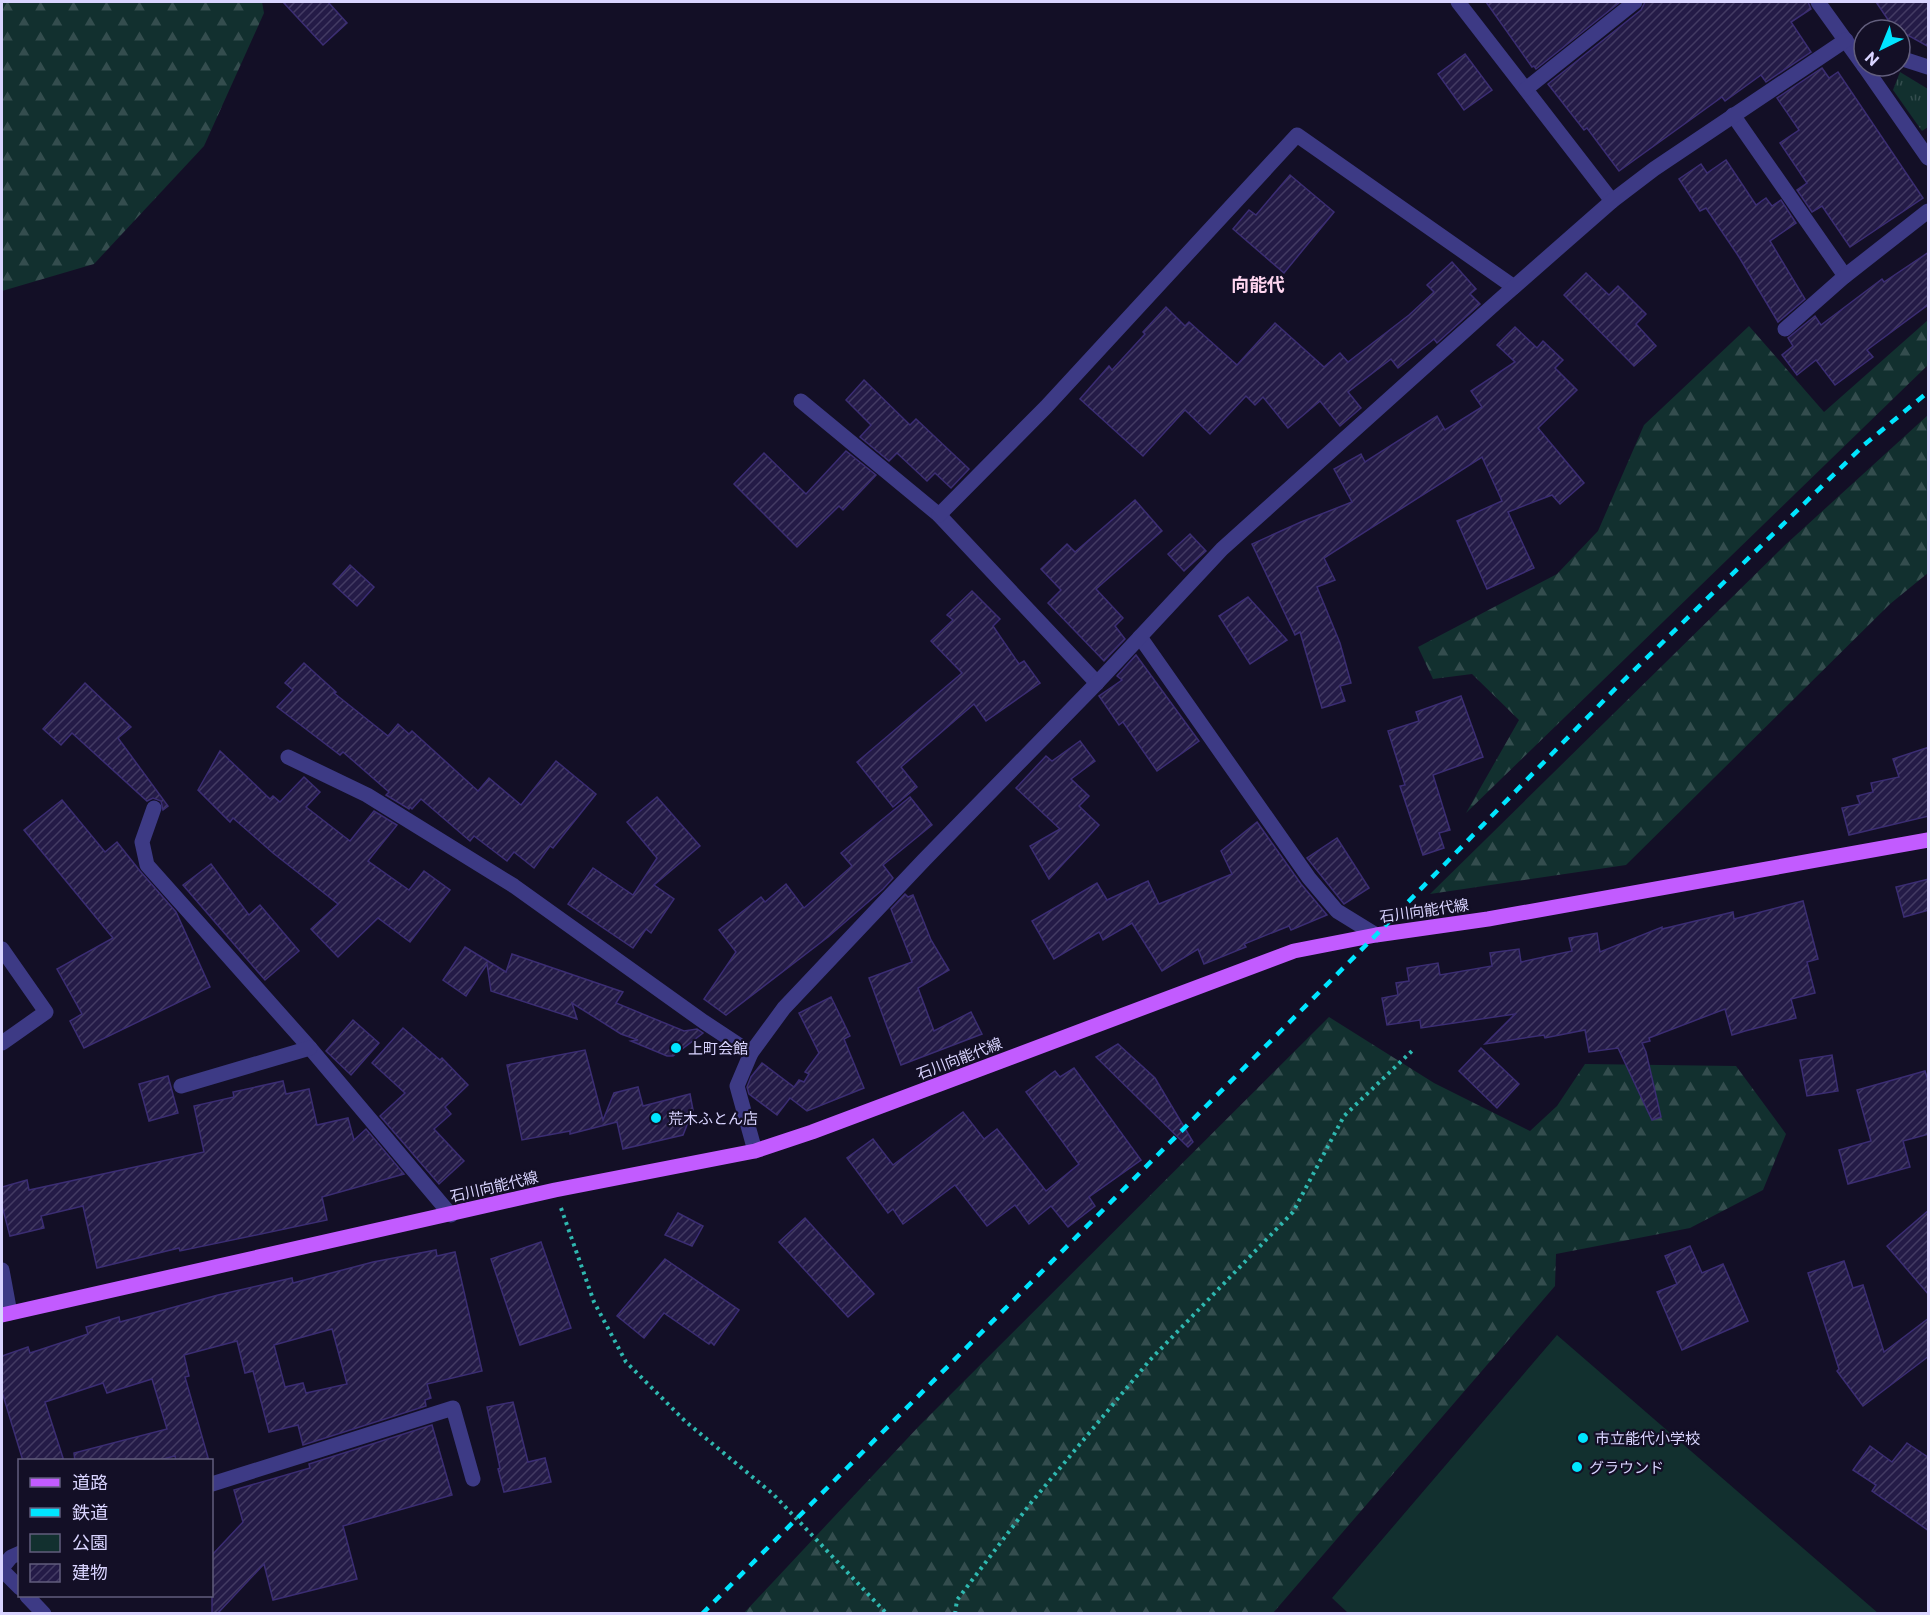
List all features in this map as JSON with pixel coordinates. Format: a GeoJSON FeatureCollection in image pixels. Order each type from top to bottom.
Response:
{"type":"FeatureCollection","features":[{"type":"Feature","properties":{"kind":"main road","name":"石川向能代線"},"geometry":{"type":"LineString","coordinates":[[6,1314],[555,1190],[755,1151],[812,1132],[1294,951],[1376,935],[1488,919],[1929,840]]}},
{"type":"Feature","properties":{"kind":"street"},"geometry":{"type":"LineString","coordinates":[[1458,2],[1612,201]]}},
{"type":"Feature","properties":{"kind":"street"},"geometry":{"type":"LineString","coordinates":[[1526,89],[1635,2]]}},
{"type":"Feature","properties":{"kind":"street"},"geometry":{"type":"LineString","coordinates":[[1818,2],[1852,49]]}},
{"type":"Feature","properties":{"kind":"street"},"geometry":{"type":"LineString","coordinates":[[1846,40],[1852,42]]}},
{"type":"Feature","properties":{"kind":"street"},"geometry":{"type":"LineString","coordinates":[[755,1151],[737,1086],[751,1053],[784,1008],[924,860],[1097,683],[1222,549],[1612,201],[1733,115],[1846,40]]}},
{"type":"Feature","properties":{"kind":"street"},"geometry":{"type":"LineString","coordinates":[[1912,62],[1929,67]]}},
{"type":"Feature","properties":{"kind":"street"},"geometry":{"type":"LineString","coordinates":[[1872,78],[1929,158]]}},
{"type":"Feature","properties":{"kind":"street"},"geometry":{"type":"LineString","coordinates":[[1733,115],[1845,276]]}},
{"type":"Feature","properties":{"kind":"street"},"geometry":{"type":"LineString","coordinates":[[939,515],[1046,407],[1297,135],[1514,287]]}},
{"type":"Feature","properties":{"kind":"street"},"geometry":{"type":"LineString","coordinates":[[1785,329],[1845,276],[1929,211]]}},
{"type":"Feature","properties":{"kind":"street"},"geometry":{"type":"LineString","coordinates":[[801,401],[939,515],[1097,683]]}},
{"type":"Feature","properties":{"kind":"street"},"geometry":{"type":"LineString","coordinates":[[1140,637],[1309,878],[1337,911],[1376,935]]}},
{"type":"Feature","properties":{"kind":"street"},"geometry":{"type":"LineString","coordinates":[[288,757],[367,795],[514,886],[751,1053]]}},
{"type":"Feature","properties":{"kind":"street"},"geometry":{"type":"LineString","coordinates":[[154,808],[142,842],[147,866],[310,1048],[451,1215]]}},
{"type":"Feature","properties":{"kind":"street"},"geometry":{"type":"LineString","coordinates":[[2,949],[46,1012],[2,1043]]}},
{"type":"Feature","properties":{"kind":"street"},"geometry":{"type":"LineString","coordinates":[[181,1086],[310,1048]]}},
{"type":"Feature","properties":{"kind":"street"},"geometry":{"type":"LineString","coordinates":[[2,1270],[6,1314]]}},
{"type":"Feature","properties":{"kind":"street"},"geometry":{"type":"LineString","coordinates":[[213,1484],[453,1408],[473,1479]]}},
{"type":"Feature","properties":{"kind":"street"},"geometry":{"type":"LineString","coordinates":[[18,1554],[11,1557],[2,1569],[18,1586]]}},
{"type":"Feature","properties":{"kind":"street"},"geometry":{"type":"LineString","coordinates":[[28,1597],[44,1614]]}},
{"type":"Feature","properties":{"kind":"path"},"geometry":{"type":"LineString","coordinates":[[955,1614],[957,1600],[1030,1504],[1150,1360],[1293,1212],[1344,1116],[1415,1048]]}},
{"type":"Feature","properties":{"kind":"path"},"geometry":{"type":"LineString","coordinates":[[555,1190],[594,1302],[626,1362],[686,1421],[773,1494],[887,1614]]}},
{"type":"Feature","properties":{"kind":"green space"},"geometry":{"type":"Polygon","coordinates":[[[2,2],[262,2],[264,13],[204,146],[94,264],[2,291],[2,2]]]}},
{"type":"Feature","properties":{"kind":"green space"},"geometry":{"type":"Polygon","coordinates":[[[1898,78],[1910,78],[1928,89],[1928,127],[1922,131],[1893,90],[1898,78]]]}},
{"type":"Feature","properties":{"kind":"green space"},"geometry":{"type":"Polygon","coordinates":[[[1928,320],[1928,365],[1466,813],[1519,720],[1472,674],[1433,679],[1418,647],[1557,574],[1598,531],[1644,425],[1749,326],[1824,412],[1928,320]]]}},
{"type":"Feature","properties":{"kind":"green space"},"geometry":{"type":"Polygon","coordinates":[[[1928,415],[1928,573],[1890,604],[1626,865],[1430,894],[1784,546],[1928,415]]]}},
{"type":"Feature","properties":{"kind":"green space"},"geometry":{"type":"Polygon","coordinates":[[[1329,1017],[1434,1083],[1530,1131],[1557,1106],[1585,1064],[1736,1066],[1786,1134],[1763,1190],[1690,1228],[1556,1254],[1555,1286],[1273,1613],[743,1614],[920,1425],[1329,1017]]]}},
{"type":"Feature","properties":{"kind":"green space","name":"グラウンド"},"geometry":{"type":"Polygon","coordinates":[[[1557,1335],[1878,1613],[1348,1613],[1332,1598],[1557,1335]]]}},
{"type":"Feature","properties":{"kind":"building"},"geometry":{"type":"Polygon","coordinates":[[[283,2],[328,2],[347,23],[323,45],[283,2]]]}},
{"type":"Feature","properties":{"kind":"building"},"geometry":{"type":"Polygon","coordinates":[[[1486,2],[1620,2],[1536,69],[1532,67],[1486,2]]]}},
{"type":"Feature","properties":{"kind":"building"},"geometry":{"type":"Polygon","coordinates":[[[1645,2],[1808,2],[1811,9],[1791,22],[1811,52],[1766,82],[1761,75],[1725,101],[1722,97],[1619,171],[1587,128],[1584,130],[1548,84],[1641,10],[1645,2]]]}},
{"type":"Feature","properties":{"kind":"building"},"geometry":{"type":"Polygon","coordinates":[[[1876,2],[1929,2],[1929,47],[1912,38],[1912,18],[1887,18],[1876,2]]]}},
{"type":"Feature","properties":{"kind":"building"},"geometry":{"type":"Polygon","coordinates":[[[1465,54],[1492,90],[1464,110],[1438,74],[1465,54]]]}},
{"type":"Feature","properties":{"kind":"building"},"geometry":{"type":"Polygon","coordinates":[[[1822,68],[1829,78],[1838,72],[1923,198],[1850,247],[1822,206],[1812,212],[1797,190],[1807,183],[1780,143],[1799,130],[1777,98],[1822,68]]]}},
{"type":"Feature","properties":{"kind":"building"},"geometry":{"type":"Polygon","coordinates":[[[1726,160],[1756,205],[1766,198],[1772,206],[1781,200],[1796,223],[1770,241],[1805,299],[1778,322],[1706,208],[1700,211],[1679,179],[1701,164],[1707,173],[1726,160]]]}},
{"type":"Feature","properties":{"kind":"building"},"geometry":{"type":"Polygon","coordinates":[[[1290,175],[1334,212],[1284,273],[1233,229],[1249,210],[1256,215],[1290,175]]]}},
{"type":"Feature","properties":{"kind":"building"},"geometry":{"type":"Polygon","coordinates":[[[1929,252],[1929,304],[1867,350],[1873,357],[1835,385],[1816,360],[1797,375],[1782,355],[1793,346],[1788,338],[1815,316],[1821,325],[1882,279],[1884,282],[1929,252]]]}},
{"type":"Feature","properties":{"kind":"building"},"geometry":{"type":"Polygon","coordinates":[[[1452,262],[1476,289],[1470,294],[1480,304],[1437,343],[1434,339],[1398,368],[1391,359],[1348,392],[1361,408],[1340,426],[1320,401],[1288,428],[1263,397],[1255,405],[1246,396],[1210,434],[1185,410],[1143,456],[1080,399],[1109,366],[1112,370],[1166,307],[1185,326],[1189,322],[1237,365],[1275,323],[1324,367],[1340,353],[1348,362],[1409,315],[1434,292],[1427,285],[1452,262]]]}},
{"type":"Feature","properties":{"kind":"building"},"geometry":{"type":"Polygon","coordinates":[[[1586,273],[1609,295],[1618,286],[1646,314],[1636,324],[1656,346],[1634,366],[1564,295],[1586,273]]]}},
{"type":"Feature","properties":{"kind":"building"},"geometry":{"type":"Polygon","coordinates":[[[1515,327],[1537,348],[1543,341],[1563,360],[1555,368],[1577,390],[1538,428],[1584,483],[1560,504],[1552,495],[1508,512],[1534,568],[1487,589],[1457,521],[1502,501],[1482,457],[1324,558],[1335,580],[1317,587],[1340,643],[1351,683],[1340,686],[1345,701],[1322,708],[1300,632],[1295,635],[1252,544],[1352,502],[1334,469],[1361,454],[1365,462],[1437,416],[1445,430],[1482,407],[1471,391],[1515,362],[1497,345],[1515,327]]]}},
{"type":"Feature","properties":{"kind":"building"},"geometry":{"type":"Polygon","coordinates":[[[864,380],[910,425],[916,419],[969,469],[951,488],[935,473],[927,481],[897,453],[889,461],[860,437],[871,425],[846,400],[864,380]]]}},
{"type":"Feature","properties":{"kind":"building"},"geometry":{"type":"Polygon","coordinates":[[[846,451],[876,475],[843,510],[839,506],[797,547],[734,484],[764,453],[806,494],[846,451]]]}},
{"type":"Feature","properties":{"kind":"building"},"geometry":{"type":"Polygon","coordinates":[[[1135,500],[1162,531],[1096,589],[1123,618],[1115,626],[1125,639],[1104,661],[1048,603],[1061,590],[1041,569],[1067,544],[1075,552],[1135,500]]]}},
{"type":"Feature","properties":{"kind":"building"},"geometry":{"type":"Polygon","coordinates":[[[1190,534],[1206,551],[1184,571],[1168,554],[1190,534]]]}},
{"type":"Feature","properties":{"kind":"building"},"geometry":{"type":"Polygon","coordinates":[[[350,565],[374,587],[357,606],[333,584],[350,565]]]}},
{"type":"Feature","properties":{"kind":"building"},"geometry":{"type":"Polygon","coordinates":[[[972,591],[1000,619],[993,626],[1019,664],[1024,661],[1040,683],[986,721],[974,704],[901,767],[917,787],[893,807],[857,762],[962,673],[931,641],[953,620],[947,615],[972,591]]]}},
{"type":"Feature","properties":{"kind":"building"},"geometry":{"type":"Polygon","coordinates":[[[1248,597],[1287,640],[1250,664],[1219,616],[1248,597]]]}},
{"type":"Feature","properties":{"kind":"building"},"geometry":{"type":"Polygon","coordinates":[[[1136,655],[1199,741],[1157,771],[1123,722],[1119,725],[1099,696],[1122,680],[1117,676],[1136,655]]]}},
{"type":"Feature","properties":{"kind":"building"},"geometry":{"type":"Polygon","coordinates":[[[304,663],[336,692],[334,693],[388,736],[398,724],[409,734],[412,731],[478,791],[489,778],[521,805],[556,761],[596,794],[553,848],[550,846],[534,868],[514,852],[507,861],[474,836],[470,841],[421,799],[412,809],[410,807],[409,809],[386,795],[389,792],[343,752],[340,755],[277,707],[293,690],[285,683],[304,663]]]}},
{"type":"Feature","properties":{"kind":"building"},"geometry":{"type":"Polygon","coordinates":[[[85,683],[131,727],[118,738],[168,806],[163,810],[161,801],[153,798],[147,801],[72,733],[61,745],[43,729],[85,683]]]}},
{"type":"Feature","properties":{"kind":"building"},"geometry":{"type":"Polygon","coordinates":[[[1461,696],[1483,757],[1433,775],[1450,830],[1439,833],[1444,848],[1423,855],[1400,786],[1405,785],[1388,731],[1419,721],[1416,712],[1461,696]]]}},
{"type":"Feature","properties":{"kind":"building"},"geometry":{"type":"Polygon","coordinates":[[[1080,741],[1095,761],[1071,779],[1089,796],[1079,806],[1099,825],[1049,879],[1030,846],[1060,829],[1016,788],[1046,756],[1052,761],[1080,741]]]}},
{"type":"Feature","properties":{"kind":"building"},"geometry":{"type":"Polygon","coordinates":[[[1929,747],[1929,816],[1849,835],[1842,808],[1860,804],[1857,796],[1873,792],[1871,783],[1899,777],[1893,759],[1929,747]]]}},
{"type":"Feature","properties":{"kind":"building"},"geometry":{"type":"Polygon","coordinates":[[[220,751],[270,799],[273,796],[280,802],[304,777],[320,792],[306,807],[350,841],[374,811],[397,825],[368,861],[409,890],[424,871],[450,890],[410,942],[378,918],[338,957],[311,929],[338,904],[233,818],[230,822],[198,790],[220,751]]]}},
{"type":"Feature","properties":{"kind":"building"},"geometry":{"type":"Polygon","coordinates":[[[657,797],[700,846],[654,885],[674,899],[651,933],[646,929],[633,948],[568,904],[593,868],[633,895],[657,858],[627,822],[657,797]]]}},
{"type":"Feature","properties":{"kind":"building"},"geometry":{"type":"Polygon","coordinates":[[[910,797],[932,825],[883,865],[893,878],[883,889],[828,937],[726,1015],[704,999],[736,952],[719,930],[761,897],[765,902],[786,884],[804,908],[852,866],[841,853],[910,797]]]}},
{"type":"Feature","properties":{"kind":"building"},"geometry":{"type":"Polygon","coordinates":[[[62,800],[105,852],[117,842],[176,912],[210,987],[84,1048],[70,1021],[82,1014],[57,969],[113,938],[24,830],[62,800]]]}},
{"type":"Feature","properties":{"kind":"building"},"geometry":{"type":"Polygon","coordinates":[[[1257,822],[1301,884],[1327,915],[1291,930],[1289,926],[1244,944],[1246,947],[1204,964],[1198,949],[1162,971],[1132,923],[1103,940],[1099,932],[1054,959],[1032,921],[1097,883],[1107,900],[1148,881],[1159,904],[1232,874],[1221,851],[1257,822]]]}},
{"type":"Feature","properties":{"kind":"building"},"geometry":{"type":"Polygon","coordinates":[[[1337,838],[1369,888],[1344,904],[1307,858],[1337,838]]]}},
{"type":"Feature","properties":{"kind":"building"},"geometry":{"type":"Polygon","coordinates":[[[211,864],[249,915],[260,905],[299,951],[265,980],[183,885],[211,864]]]}},
{"type":"Feature","properties":{"kind":"building"},"geometry":{"type":"Polygon","coordinates":[[[1929,879],[1929,910],[1904,917],[1896,887],[1929,879]]]}},
{"type":"Feature","properties":{"kind":"building"},"geometry":{"type":"Polygon","coordinates":[[[905,894],[908,897],[913,895],[931,940],[949,970],[918,988],[934,1031],[971,1012],[982,1034],[901,1065],[869,978],[912,962],[891,909],[905,894]]]}},
{"type":"Feature","properties":{"kind":"building"},"geometry":{"type":"Polygon","coordinates":[[[1803,901],[1818,959],[1807,962],[1815,993],[1791,999],[1796,1018],[1732,1035],[1725,1009],[1649,1038],[1650,1041],[1642,1043],[1661,1117],[1652,1120],[1618,1048],[1589,1052],[1585,1030],[1545,1038],[1544,1035],[1485,1044],[1515,1014],[1421,1028],[1420,1020],[1387,1025],[1382,998],[1398,995],[1396,983],[1409,981],[1407,968],[1438,963],[1440,975],[1492,966],[1490,953],[1519,949],[1521,962],[1572,951],[1569,938],[1597,933],[1600,952],[1662,927],[1662,929],[1733,912],[1734,919],[1803,901]]]}},
{"type":"Feature","properties":{"kind":"building"},"geometry":{"type":"Polygon","coordinates":[[[465,947],[506,972],[512,954],[623,992],[616,1003],[684,1031],[697,1029],[703,1033],[673,1056],[667,1056],[631,1041],[638,1040],[621,1034],[572,1003],[577,1019],[491,991],[487,964],[466,996],[443,980],[465,947]]]}},
{"type":"Feature","properties":{"kind":"building"},"geometry":{"type":"Polygon","coordinates":[[[831,997],[850,1036],[844,1039],[864,1088],[807,1111],[790,1098],[777,1115],[749,1094],[747,1087],[751,1077],[762,1063],[794,1087],[799,1080],[804,1082],[809,1074],[805,1072],[819,1053],[799,1013],[831,997]]]}},
{"type":"Feature","properties":{"kind":"building"},"geometry":{"type":"Polygon","coordinates":[[[353,1020],[379,1043],[351,1075],[326,1051],[353,1020]]]}},
{"type":"Feature","properties":{"kind":"building"},"geometry":{"type":"Polygon","coordinates":[[[403,1028],[440,1060],[442,1058],[468,1085],[445,1107],[451,1114],[434,1129],[464,1161],[439,1184],[380,1116],[405,1093],[372,1063],[403,1028]]]}},
{"type":"Feature","properties":{"kind":"building"},"geometry":{"type":"Polygon","coordinates":[[[1118,1044],[1155,1078],[1193,1142],[1188,1147],[1096,1057],[1118,1044]]]}},
{"type":"Feature","properties":{"kind":"building"},"geometry":{"type":"Polygon","coordinates":[[[1481,1048],[1519,1084],[1497,1108],[1459,1071],[1481,1048]]]}},
{"type":"Feature","properties":{"kind":"building"},"geometry":{"type":"Polygon","coordinates":[[[585,1050],[603,1120],[614,1093],[638,1087],[643,1106],[690,1094],[693,1110],[683,1135],[623,1149],[617,1122],[570,1134],[570,1131],[522,1140],[507,1065],[585,1050]]]}},
{"type":"Feature","properties":{"kind":"building"},"geometry":{"type":"Polygon","coordinates":[[[1832,1055],[1838,1091],[1807,1096],[1800,1060],[1832,1055]]]}},
{"type":"Feature","properties":{"kind":"building"},"geometry":{"type":"Polygon","coordinates":[[[1074,1068],[1141,1160],[1089,1197],[1095,1206],[1068,1227],[1051,1206],[1029,1224],[1015,1205],[987,1226],[955,1185],[903,1224],[893,1209],[888,1213],[847,1158],[873,1139],[893,1165],[963,1112],[984,1139],[997,1129],[1046,1191],[1079,1164],[1026,1092],[1055,1071],[1060,1077],[1074,1068]]]}},
{"type":"Feature","properties":{"kind":"building"},"geometry":{"type":"Polygon","coordinates":[[[1925,1071],[1929,1084],[1929,1134],[1903,1141],[1910,1167],[1848,1184],[1839,1150],[1871,1141],[1857,1090],[1925,1071]]]}},
{"type":"Feature","properties":{"kind":"building"},"geometry":{"type":"Polygon","coordinates":[[[168,1076],[178,1113],[149,1121],[139,1084],[168,1076]]]}},
{"type":"Feature","properties":{"kind":"building"},"geometry":{"type":"Polygon","coordinates":[[[283,1081],[286,1094],[309,1089],[317,1125],[348,1118],[354,1140],[366,1129],[404,1174],[322,1197],[327,1220],[180,1251],[179,1248],[97,1268],[83,1206],[41,1216],[44,1228],[10,1236],[2,1206],[2,1187],[27,1180],[29,1190],[204,1152],[194,1106],[234,1097],[233,1092],[283,1081]]]}},
{"type":"Feature","properties":{"kind":"building"},"geometry":{"type":"Polygon","coordinates":[[[1929,1210],[1929,1295],[1887,1246],[1929,1210]]]}},
{"type":"Feature","properties":{"kind":"building"},"geometry":{"type":"Polygon","coordinates":[[[678,1213],[703,1226],[692,1246],[665,1235],[678,1213]]]}},
{"type":"Feature","properties":{"kind":"building"},"geometry":{"type":"Polygon","coordinates":[[[805,1218],[874,1294],[848,1317],[779,1242],[805,1218]]]}},
{"type":"Feature","properties":{"kind":"building"},"geometry":{"type":"Polygon","coordinates":[[[541,1242],[571,1328],[520,1345],[491,1259],[541,1242]]]}},
{"type":"Feature","properties":{"kind":"building"},"geometry":{"type":"Polygon","coordinates":[[[1690,1246],[1702,1273],[1723,1264],[1748,1321],[1682,1350],[1657,1292],[1677,1284],[1665,1256],[1690,1246]]]}},
{"type":"Feature","properties":{"kind":"building"},"geometry":{"type":"Polygon","coordinates":[[[436,1250],[437,1256],[455,1252],[482,1371],[427,1384],[431,1398],[425,1400],[426,1406],[303,1445],[298,1425],[269,1432],[253,1371],[245,1373],[237,1341],[184,1355],[189,1376],[185,1377],[208,1459],[176,1459],[175,1456],[164,1459],[75,1459],[74,1453],[167,1429],[152,1379],[107,1393],[103,1383],[45,1402],[63,1459],[22,1459],[2,1392],[2,1356],[28,1347],[30,1353],[88,1334],[86,1327],[119,1317],[120,1322],[218,1295],[292,1278],[293,1283],[373,1262],[436,1250]],[[332,1329],[274,1345],[285,1387],[303,1383],[306,1393],[347,1384],[332,1329]]]}},
{"type":"Feature","properties":{"kind":"building"},"geometry":{"type":"Polygon","coordinates":[[[665,1259],[739,1310],[714,1345],[711,1342],[709,1344],[664,1313],[644,1338],[617,1316],[665,1259]]]}},
{"type":"Feature","properties":{"kind":"building"},"geometry":{"type":"Polygon","coordinates":[[[1844,1261],[1853,1288],[1863,1285],[1884,1352],[1929,1318],[1929,1356],[1863,1406],[1837,1371],[1839,1369],[1808,1273],[1844,1261]]]}},
{"type":"Feature","properties":{"kind":"building"},"geometry":{"type":"Polygon","coordinates":[[[513,1402],[528,1462],[545,1458],[551,1482],[504,1492],[487,1407],[513,1402]]]}},
{"type":"Feature","properties":{"kind":"building"},"geometry":{"type":"Polygon","coordinates":[[[432,1425],[452,1495],[343,1526],[357,1579],[273,1600],[264,1564],[217,1614],[212,1614],[213,1554],[243,1522],[234,1490],[310,1468],[309,1464],[432,1425]]]}},
{"type":"Feature","properties":{"kind":"building"},"geometry":{"type":"Polygon","coordinates":[[[1907,1443],[1929,1458],[1929,1531],[1872,1491],[1876,1485],[1853,1470],[1870,1446],[1892,1462],[1907,1443]]]}},
{"type":"Feature","properties":{"kind":"railway"},"geometry":{"type":"LineString","coordinates":[[702,1614],[1376,935],[1615,689],[1864,445],[1928,392]]}},
{"type":"Feature","properties":{"kind":"place","name":"上町会館"},"geometry":{"type":"Point","coordinates":[676,1048]}},
{"type":"Feature","properties":{"kind":"place","name":"荒木ふとん店"},"geometry":{"type":"Point","coordinates":[656,1118]}},
{"type":"Feature","properties":{"kind":"place","name":"市立能代小学校"},"geometry":{"type":"Point","coordinates":[1583,1438]}},
{"type":"Feature","properties":{"kind":"place","name":"グラウンド"},"geometry":{"type":"Point","coordinates":[1577,1467]}},
{"type":"Feature","properties":{"kind":"district","name":"向能代"},"geometry":{"type":"Point","coordinates":[1258,284]}}]}
